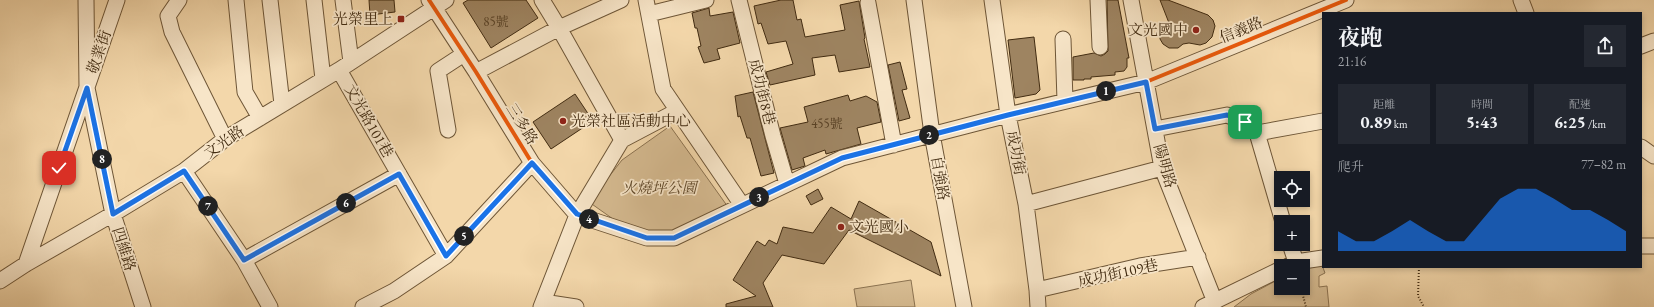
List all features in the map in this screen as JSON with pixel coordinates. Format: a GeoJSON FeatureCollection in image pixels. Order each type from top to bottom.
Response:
{"type":"FeatureCollection","features":[{"type":"Feature","properties":{"kind":"street","name":"四維路"},"geometry":{"type":"LineString","coordinates":[[86,0],[87,88],[113,214],[143,307]]}},
{"type":"Feature","properties":{"kind":"street","name":"敬業街"},"geometry":{"type":"LineString","coordinates":[[26,264],[117,0]]}},
{"type":"Feature","properties":{"kind":"street"},"geometry":{"type":"LineString","coordinates":[[179,0],[168,16],[172,32],[225,139]]}},
{"type":"Feature","properties":{"kind":"street"},"geometry":{"type":"LineString","coordinates":[[236,0],[245,92],[260,118]]}},
{"type":"Feature","properties":{"kind":"street"},"geometry":{"type":"LineString","coordinates":[[270,0],[282,104]]}},
{"type":"Feature","properties":{"kind":"street"},"geometry":{"type":"LineString","coordinates":[[314,0],[323,79]]}},
{"type":"Feature","properties":{"kind":"street"},"geometry":{"type":"LineString","coordinates":[[343,0],[345,66]]}},
{"type":"Feature","properties":{"kind":"street","name":"文光路"},"geometry":{"type":"LineString","coordinates":[[0,281],[26,264],[184,171],[225,139],[345,66],[431,4],[446,0]]}},
{"type":"Feature","properties":{"kind":"street"},"geometry":{"type":"LineString","coordinates":[[542,0],[622,140]]}},
{"type":"Feature","properties":{"kind":"street"},"geometry":{"type":"LineString","coordinates":[[476,72],[559,28],[621,0]]}},
{"type":"Feature","properties":{"kind":"street"},"geometry":{"type":"LineString","coordinates":[[706,0],[648,7],[663,89],[742,205]]}},
{"type":"Feature","properties":{"kind":"street","name":"成功街8巷"},"geometry":{"type":"LineString","coordinates":[[739,0],[773,136],[787,184]]}},
{"type":"Feature","properties":{"kind":"street","name":"自強路"},"geometry":{"type":"LineString","coordinates":[[914,0],[932,134],[964,307]]}},
{"type":"Feature","properties":{"kind":"street","name":"成功街"},"geometry":{"type":"LineString","coordinates":[[992,0],[1008,115],[1026,204],[1038,307]]}},
{"type":"Feature","properties":{"kind":"street"},"geometry":{"type":"LineString","coordinates":[[1098,0],[1100,47]]}},
{"type":"Feature","properties":{"kind":"street","name":"陽明路"},"geometry":{"type":"LineString","coordinates":[[1131,0],[1162,168],[1198,257],[1209,304]]}},
{"type":"Feature","properties":{"kind":"street","name":"信義路"},"geometry":{"type":"LineString","coordinates":[[1146,82],[1346,0]]}},
{"type":"Feature","properties":{"kind":"street"},"geometry":{"type":"LineString","coordinates":[[1521,0],[1526,12]]}},
{"type":"Feature","properties":{"kind":"street"},"geometry":{"type":"LineString","coordinates":[[868,3],[894,144]]}},
{"type":"Feature","properties":{"kind":"street","name":"三多路"},"geometry":{"type":"LineString","coordinates":[[431,4],[476,72],[532,163],[577,214],[647,238],[674,238],[842,158],[932,134],[1146,82]]}},
{"type":"Feature","properties":{"kind":"street"},"geometry":{"type":"LineString","coordinates":[[1063,39],[1065,101]]}},
{"type":"Feature","properties":{"kind":"street"},"geometry":{"type":"LineString","coordinates":[[1642,46],[1654,41]]}},
{"type":"Feature","properties":{"kind":"street"},"geometry":{"type":"LineString","coordinates":[[448,130],[438,70],[464,54]]}},
{"type":"Feature","properties":{"kind":"street","name":"文光路101巷"},"geometry":{"type":"LineString","coordinates":[[345,66],[399,174],[446,256]]}},
{"type":"Feature","properties":{"kind":"street"},"geometry":{"type":"LineString","coordinates":[[576,307],[542,304],[577,214],[622,140],[677,111]]}},
{"type":"Feature","properties":{"kind":"street"},"geometry":{"type":"LineString","coordinates":[[1155,129],[1227,115],[1245,122],[1257,134],[1281,215]]}},
{"type":"Feature","properties":{"kind":"street"},"geometry":{"type":"LineString","coordinates":[[1257,134],[1322,121]]}},
{"type":"Feature","properties":{"kind":"street"},"geometry":{"type":"LineString","coordinates":[[1642,148],[1654,156]]}},
{"type":"Feature","properties":{"kind":"street"},"geometry":{"type":"LineString","coordinates":[[363,307],[394,292],[446,256],[532,163]]}},
{"type":"Feature","properties":{"kind":"street"},"geometry":{"type":"LineString","coordinates":[[1026,204],[1162,168]]}},
{"type":"Feature","properties":{"kind":"street"},"geometry":{"type":"LineString","coordinates":[[184,171],[244,260],[270,307]]}},
{"type":"Feature","properties":{"kind":"street"},"geometry":{"type":"LineString","coordinates":[[244,260],[399,174]]}},
{"type":"Feature","properties":{"kind":"street"},"geometry":{"type":"LineString","coordinates":[[1642,246],[1654,246]]}},
{"type":"Feature","properties":{"kind":"street","name":"成功街109巷"},"geometry":{"type":"LineString","coordinates":[[1037,290],[1140,266],[1198,257]]}},
{"type":"Feature","properties":{"kind":"street"},"geometry":{"type":"LineString","coordinates":[[1310,261],[1322,258]]}},
{"type":"Feature","properties":{"kind":"street"},"geometry":{"type":"LineString","coordinates":[[1209,304],[1274,272]]}},
{"type":"Feature","properties":{"kind":"path"},"geometry":{"type":"LineString","coordinates":[[1419,268],[1418,296],[1424,307]]}},
{"type":"Feature","properties":{"kind":"path"},"geometry":{"type":"LineString","coordinates":[[1303,295],[1306,307]]}},
{"type":"Feature","properties":{"kind":"green space","name":"火燒坪公園"},"geometry":{"type":"Polygon","coordinates":[[[670,126],[728,207],[676,231],[636,232],[613,219],[589,202],[622,160],[670,126]]]}},
{"type":"Feature","properties":{"kind":"green space"},"geometry":{"type":"Polygon","coordinates":[[[1322,265],[1325,273],[1319,276],[1319,287],[1327,286],[1329,307],[1234,307],[1251,294],[1274,282],[1274,295],[1310,295],[1310,268],[1322,265]]]}},
{"type":"Feature","properties":{"kind":"green space"},"geometry":{"type":"Polygon","coordinates":[[[911,280],[915,307],[857,307],[854,289],[911,280]]]}},
{"type":"Feature","properties":{"kind":"building"},"geometry":{"type":"Polygon","coordinates":[[[369,0],[394,0],[395,12],[370,15],[369,0]]]}},
{"type":"Feature","properties":{"kind":"building"},"geometry":{"type":"Polygon","coordinates":[[[468,0],[526,0],[538,18],[491,48],[463,3],[468,0]]]}},
{"type":"Feature","properties":{"kind":"building"},"geometry":{"type":"Polygon","coordinates":[[[781,0],[793,0],[797,20],[801,19],[805,37],[845,30],[840,5],[859,1],[864,39],[870,67],[839,72],[835,55],[812,58],[815,75],[770,85],[766,72],[793,64],[786,41],[768,44],[761,23],[758,24],[754,6],[781,0]]]}},
{"type":"Feature","properties":{"kind":"building"},"geometry":{"type":"Polygon","coordinates":[[[1107,0],[1118,0],[1129,58],[1127,58],[1127,67],[1124,71],[1115,72],[1115,75],[1091,77],[1091,79],[1084,80],[1073,80],[1073,57],[1094,53],[1101,56],[1108,51],[1107,0]]]}},
{"type":"Feature","properties":{"kind":"building"},"geometry":{"type":"Polygon","coordinates":[[[1160,0],[1168,0],[1208,15],[1213,20],[1215,26],[1212,37],[1206,43],[1200,45],[1189,43],[1183,44],[1178,48],[1169,48],[1163,44],[1160,39],[1160,33],[1169,23],[1160,0]]]}},
{"type":"Feature","properties":{"kind":"building"},"geometry":{"type":"Polygon","coordinates":[[[709,8],[710,16],[733,12],[740,43],[717,49],[720,59],[704,63],[698,47],[701,46],[692,13],[709,8]]]}},
{"type":"Feature","properties":{"kind":"building"},"geometry":{"type":"Polygon","coordinates":[[[1034,37],[1040,90],[1036,94],[1015,98],[1008,40],[1034,37]]]}},
{"type":"Feature","properties":{"kind":"building"},"geometry":{"type":"Polygon","coordinates":[[[900,62],[907,89],[902,90],[910,118],[899,121],[888,65],[900,62]]]}},
{"type":"Feature","properties":{"kind":"building"},"geometry":{"type":"Polygon","coordinates":[[[753,92],[774,173],[761,176],[750,138],[747,138],[740,116],[738,117],[735,96],[753,92]]]}},
{"type":"Feature","properties":{"kind":"building","name":"光榮社區活動中心"},"geometry":{"type":"Polygon","coordinates":[[[575,94],[593,121],[551,149],[533,122],[575,94]]]}},
{"type":"Feature","properties":{"kind":"building"},"geometry":{"type":"Polygon","coordinates":[[[848,95],[850,101],[866,96],[877,102],[881,122],[857,128],[861,144],[826,154],[825,150],[803,158],[805,166],[792,170],[780,128],[808,122],[804,107],[848,95]]]}},
{"type":"Feature","properties":{"kind":"building"},"geometry":{"type":"Polygon","coordinates":[[[818,189],[823,199],[811,205],[806,196],[818,189]]]}},
{"type":"Feature","properties":{"kind":"building"},"geometry":{"type":"Polygon","coordinates":[[[859,201],[931,242],[941,276],[849,230],[824,264],[782,255],[763,283],[773,307],[726,307],[726,304],[756,296],[733,280],[757,241],[765,246],[769,240],[777,244],[783,227],[813,233],[831,207],[851,219],[859,201]]]}},
{"type":"Feature","properties":{"kind":"cycle path"},"geometry":{"type":"LineString","coordinates":[[429,0],[476,72],[532,163],[577,215],[647,238],[674,238],[842,158],[1008,115],[1146,82],[1346,0]]}},
{"type":"Feature","properties":{"kind":"place","name":"光榮里上"},"geometry":{"type":"Point","coordinates":[401,19]}},
{"type":"Feature","properties":{"kind":"place","name":"文光國中"},"geometry":{"type":"Point","coordinates":[1196,30]}},
{"type":"Feature","properties":{"kind":"place","name":"光榮社區活動中心"},"geometry":{"type":"Point","coordinates":[563,121]}},
{"type":"Feature","properties":{"kind":"place","name":"文光國小"},"geometry":{"type":"Point","coordinates":[841,227]}},
{"type":"Feature","properties":{"kind":"route"},"geometry":{"type":"LineString","coordinates":[[59,168],[87,88],[113,214],[184,171],[244,260],[399,174],[446,256],[532,163],[577,214],[647,238],[674,238],[842,158],[1008,115],[1146,82],[1155,129],[1227,115],[1245,122]]}}]}
